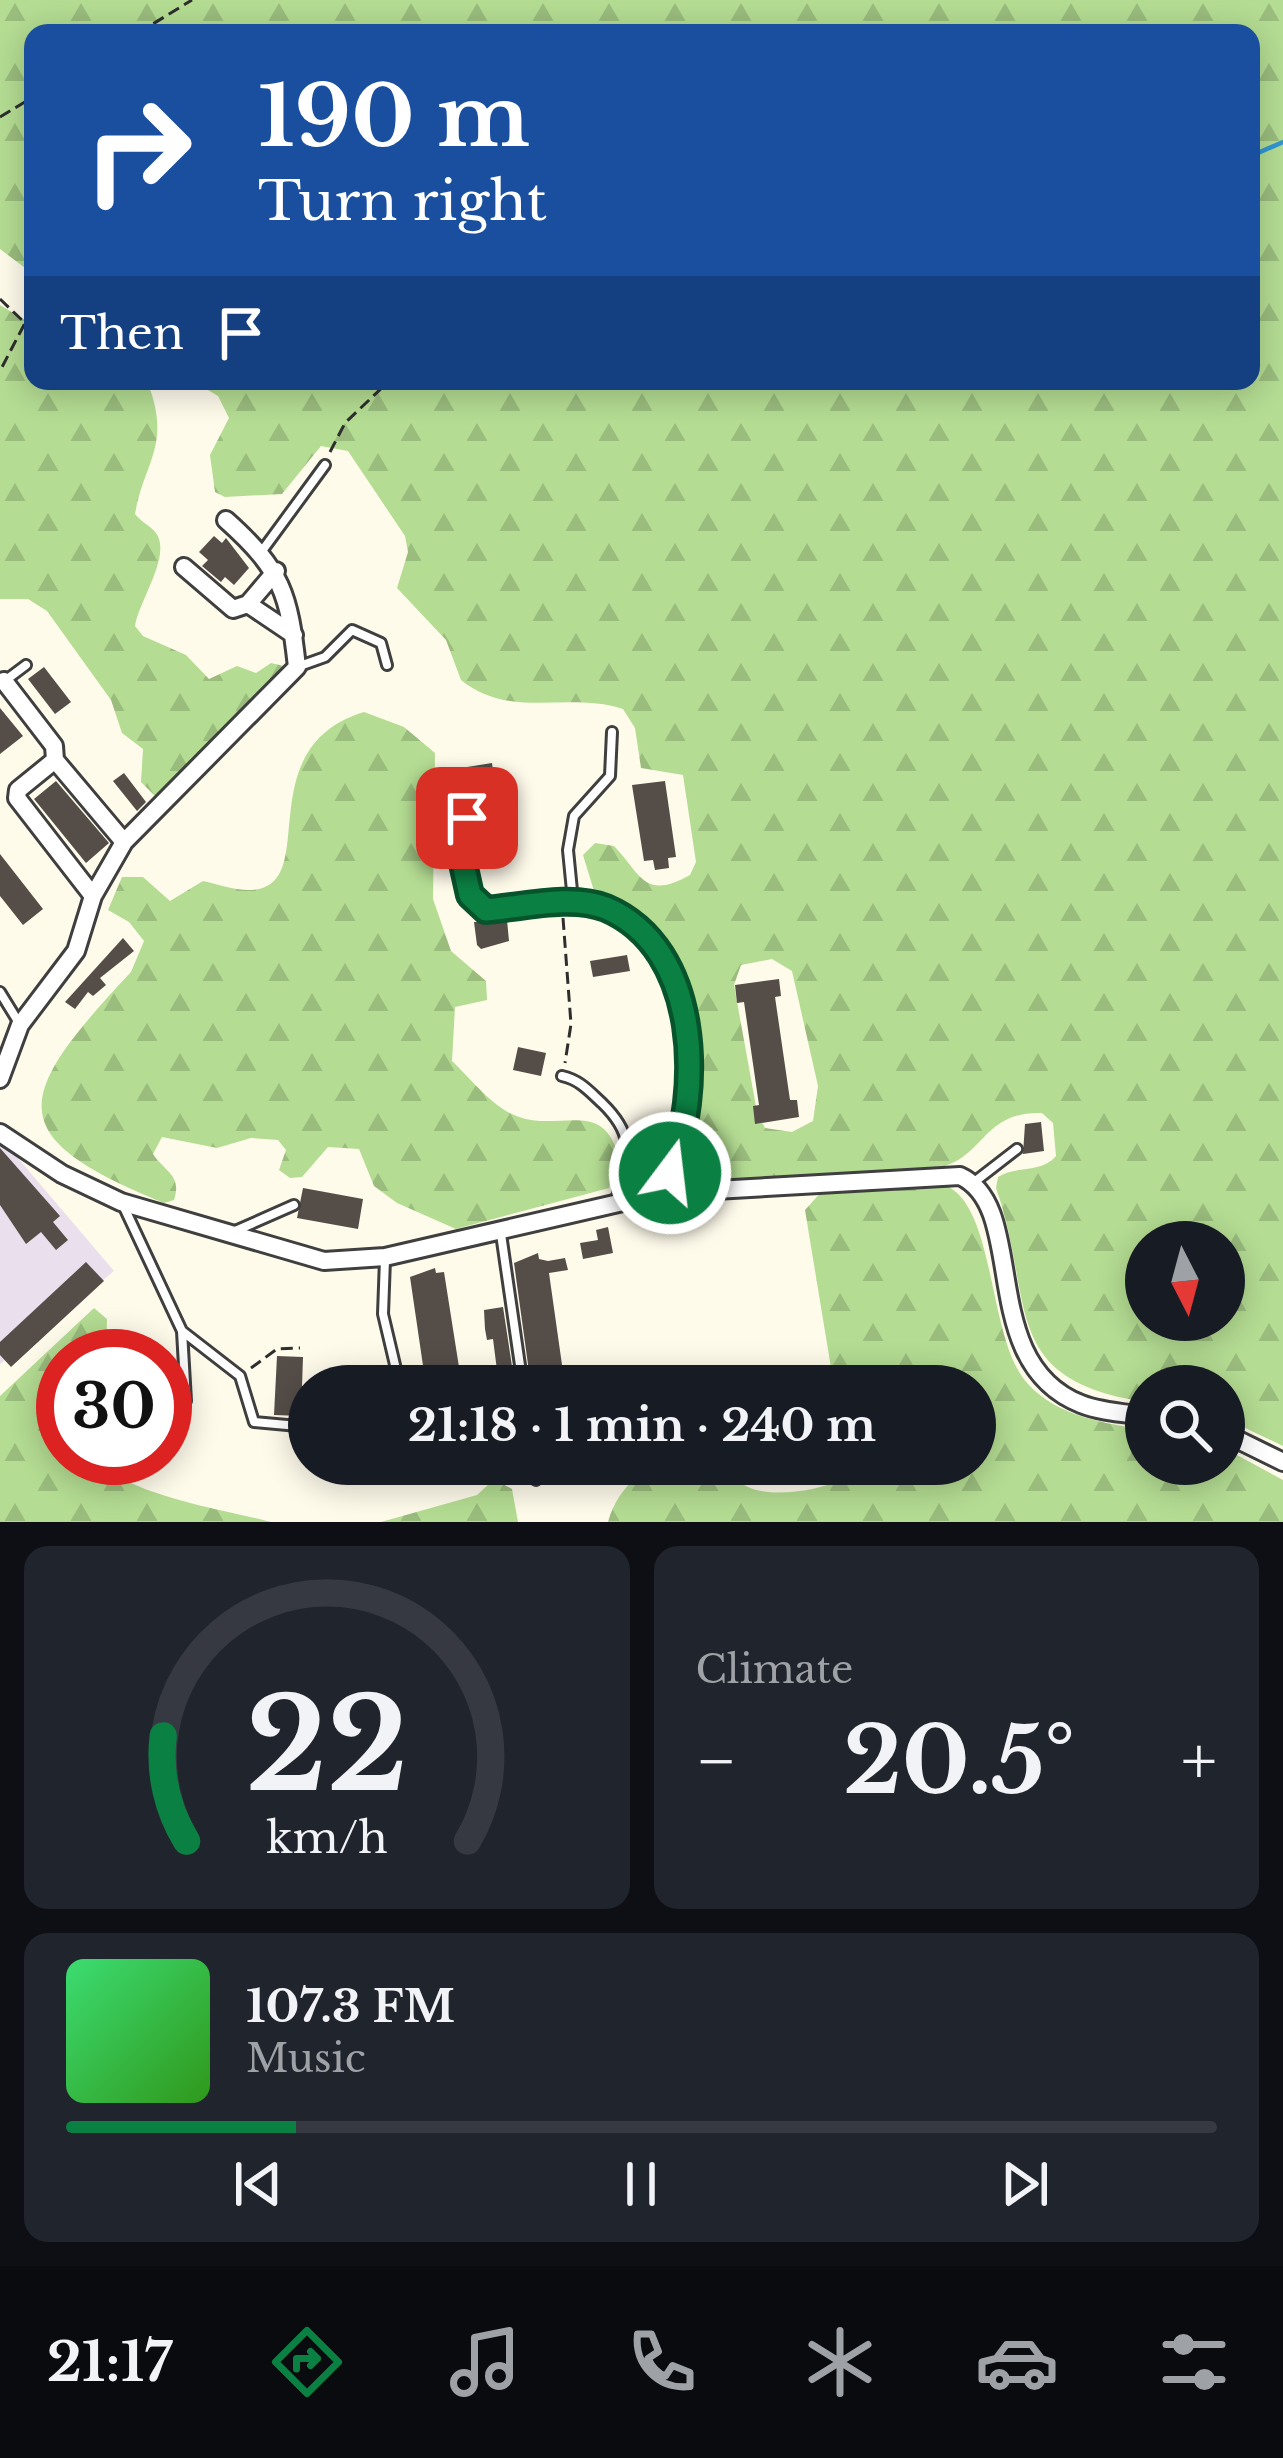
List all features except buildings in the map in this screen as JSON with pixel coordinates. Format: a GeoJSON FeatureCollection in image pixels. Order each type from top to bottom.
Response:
{"type":"FeatureCollection","features":[{"type":"Feature","properties":{"kind":"street"},"geometry":{"type":"LineString","coordinates":[[0,1079],[20,1025],[76,951],[93,896],[124,842],[297,667],[290,600],[261,552],[226,520]]}},
{"type":"Feature","properties":{"kind":"street"},"geometry":{"type":"LineString","coordinates":[[184,567],[224,606],[248,604],[294,635]]}},
{"type":"Feature","properties":{"kind":"street"},"geometry":{"type":"LineString","coordinates":[[248,604],[276,572]]}},
{"type":"Feature","properties":{"kind":"street"},"geometry":{"type":"LineString","coordinates":[[2,683],[54,746],[55,760],[124,842]]}},
{"type":"Feature","properties":{"kind":"street"},"geometry":{"type":"LineString","coordinates":[[55,760],[18,790],[17,798],[93,896]]}},
{"type":"Feature","properties":{"kind":"street"},"geometry":{"type":"LineString","coordinates":[[499,815],[467,818],[456,832],[470,895],[486,910],[574,903],[603,907],[626,920],[656,951],[678,992],[687,1030],[688,1082],[683,1134],[662,1193]]}},
{"type":"Feature","properties":{"kind":"street"},"geometry":{"type":"LineString","coordinates":[[0,1133],[62,1174],[122,1202],[324,1261],[385,1257],[662,1193],[941,1174],[973,1183],[993,1222],[1018,1339],[1039,1375],[1080,1404],[1125,1412]]}},
{"type":"Feature","properties":{"kind":"street"},"geometry":{"type":"LineString","coordinates":[[1245,1443],[1283,1462]]}},
{"type":"Feature","properties":{"kind":"lane"},"geometry":{"type":"LineString","coordinates":[[261,552],[325,465]]}},
{"type":"Feature","properties":{"kind":"lane"},"geometry":{"type":"LineString","coordinates":[[297,667],[326,657],[352,630],[381,643],[387,665]]}},
{"type":"Feature","properties":{"kind":"lane"},"geometry":{"type":"LineString","coordinates":[[2,683],[26,664]]}},
{"type":"Feature","properties":{"kind":"lane"},"geometry":{"type":"LineString","coordinates":[[574,903],[568,850],[574,816],[610,776],[612,732]]}},
{"type":"Feature","properties":{"kind":"lane"},"geometry":{"type":"LineString","coordinates":[[0,992],[20,1025]]}},
{"type":"Feature","properties":{"kind":"lane"},"geometry":{"type":"LineString","coordinates":[[562,1076],[584,1086],[622,1124],[628,1152],[616,1202]]}},
{"type":"Feature","properties":{"kind":"lane"},"geometry":{"type":"LineString","coordinates":[[973,1183],[1017,1149]]}},
{"type":"Feature","properties":{"kind":"lane"},"geometry":{"type":"LineString","coordinates":[[122,1202],[181,1329]]}},
{"type":"Feature","properties":{"kind":"lane"},"geometry":{"type":"LineString","coordinates":[[226,1235],[294,1205]]}},
{"type":"Feature","properties":{"kind":"lane"},"geometry":{"type":"LineString","coordinates":[[501,1232],[520,1365]]}},
{"type":"Feature","properties":{"kind":"lane"},"geometry":{"type":"LineString","coordinates":[[385,1257],[383,1314],[395,1365]]}},
{"type":"Feature","properties":{"kind":"lane"},"geometry":{"type":"LineString","coordinates":[[192,1339],[240,1376],[254,1422],[288,1425]]}},
{"type":"Feature","properties":{"kind":"path"},"geometry":{"type":"LineString","coordinates":[[153,24],[192,0]]}},
{"type":"Feature","properties":{"kind":"path"},"geometry":{"type":"LineString","coordinates":[[0,298],[24,322]]}},
{"type":"Feature","properties":{"kind":"path"},"geometry":{"type":"LineString","coordinates":[[0,371],[24,325]]}},
{"type":"Feature","properties":{"kind":"path"},"geometry":{"type":"LineString","coordinates":[[325,465],[344,422],[379,390]]}},
{"type":"Feature","properties":{"kind":"path"},"geometry":{"type":"LineString","coordinates":[[562,1076],[571,1024],[561,926],[574,903]]}},
{"type":"Feature","properties":{"kind":"path"},"geometry":{"type":"LineString","coordinates":[[240,1376],[277,1349],[300,1348]]}},
{"type":"Feature","properties":{"kind":"shaded area"},"geometry":{"type":"Polygon","coordinates":[[[0,1137],[114,1271],[43,1329],[36,1329],[36,1335],[0,1364],[0,1137]]]}},
{"type":"Feature","properties":{"kind":"green space"},"geometry":{"type":"Polygon","coordinates":[[[0,0],[1283,0],[1283,1446],[1245,1428],[1245,1365],[1125,1365],[1125,1397],[1065,1375],[1044,1355],[1030,1330],[996,1188],[998,1177],[1043,1165],[1056,1156],[1053,1123],[1042,1113],[1007,1119],[966,1155],[938,1168],[706,1181],[690,1177],[686,1167],[700,1086],[693,1008],[659,941],[631,914],[594,891],[583,855],[595,843],[614,846],[653,885],[690,875],[696,862],[683,775],[641,768],[635,728],[623,709],[581,702],[499,699],[461,680],[446,640],[397,588],[408,552],[405,536],[348,451],[321,446],[282,494],[225,497],[215,492],[210,455],[229,418],[218,396],[208,390],[1260,390],[1260,24],[24,24],[24,267],[0,249],[0,0]],[[772,959],[741,965],[734,985],[757,1112],[765,1128],[792,1132],[813,1121],[818,1086],[792,971],[772,959]]]}},
{"type":"Feature","properties":{"kind":"green space"},"geometry":{"type":"Polygon","coordinates":[[[0,305],[24,320],[24,390],[150,390],[156,440],[135,514],[156,533],[160,553],[135,626],[143,636],[186,655],[209,679],[237,666],[256,673],[271,663],[284,666],[157,798],[141,782],[143,749],[122,733],[111,700],[47,611],[28,599],[0,599],[0,305]]]}},
{"type":"Feature","properties":{"kind":"green space"},"geometry":{"type":"Polygon","coordinates":[[[364,712],[404,727],[435,753],[433,899],[451,951],[486,981],[487,1000],[455,1007],[452,1061],[492,1101],[519,1117],[577,1120],[601,1127],[617,1152],[609,1188],[456,1229],[397,1203],[374,1186],[359,1149],[328,1147],[302,1177],[290,1178],[279,1170],[286,1150],[278,1140],[251,1138],[217,1148],[162,1137],[153,1154],[176,1185],[174,1200],[164,1203],[73,1156],[50,1134],[42,1110],[46,1083],[63,1052],[131,972],[144,941],[129,922],[108,910],[122,877],[143,877],[170,901],[203,881],[252,890],[276,879],[284,861],[296,780],[308,753],[329,729],[364,712]]]}},
{"type":"Feature","properties":{"kind":"green space"},"geometry":{"type":"Polygon","coordinates":[[[938,1183],[957,1193],[982,1240],[1014,1363],[1028,1384],[1054,1404],[1125,1426],[1125,1485],[1245,1485],[1245,1459],[1283,1480],[1283,1522],[608,1522],[629,1485],[745,1485],[782,1493],[825,1485],[996,1485],[996,1365],[831,1365],[805,1210],[823,1190],[938,1183]]]}},
{"type":"Feature","properties":{"kind":"green space"},"geometry":{"type":"Polygon","coordinates":[[[94,1308],[107,1319],[107,1329],[72,1329],[94,1308]]]}},
{"type":"Feature","properties":{"kind":"green space"},"geometry":{"type":"Polygon","coordinates":[[[36,1362],[36,1485],[137,1485],[271,1522],[0,1522],[0,1396],[36,1362]]]}},
{"type":"Feature","properties":{"kind":"green space"},"geometry":{"type":"Polygon","coordinates":[[[488,1485],[512,1489],[518,1522],[381,1522],[477,1495],[488,1485]]]}},
{"type":"Feature","properties":{"kind":"waterway"},"geometry":{"type":"LineString","coordinates":[[1260,152],[1283,142]]}},
{"type":"Feature","properties":{"kind":"route"},"geometry":{"type":"LineString","coordinates":[[467,818],[456,832],[465,884],[486,910],[574,903],[603,907],[626,920],[656,951],[678,992],[687,1030],[683,1134],[670,1173]]}}]}
